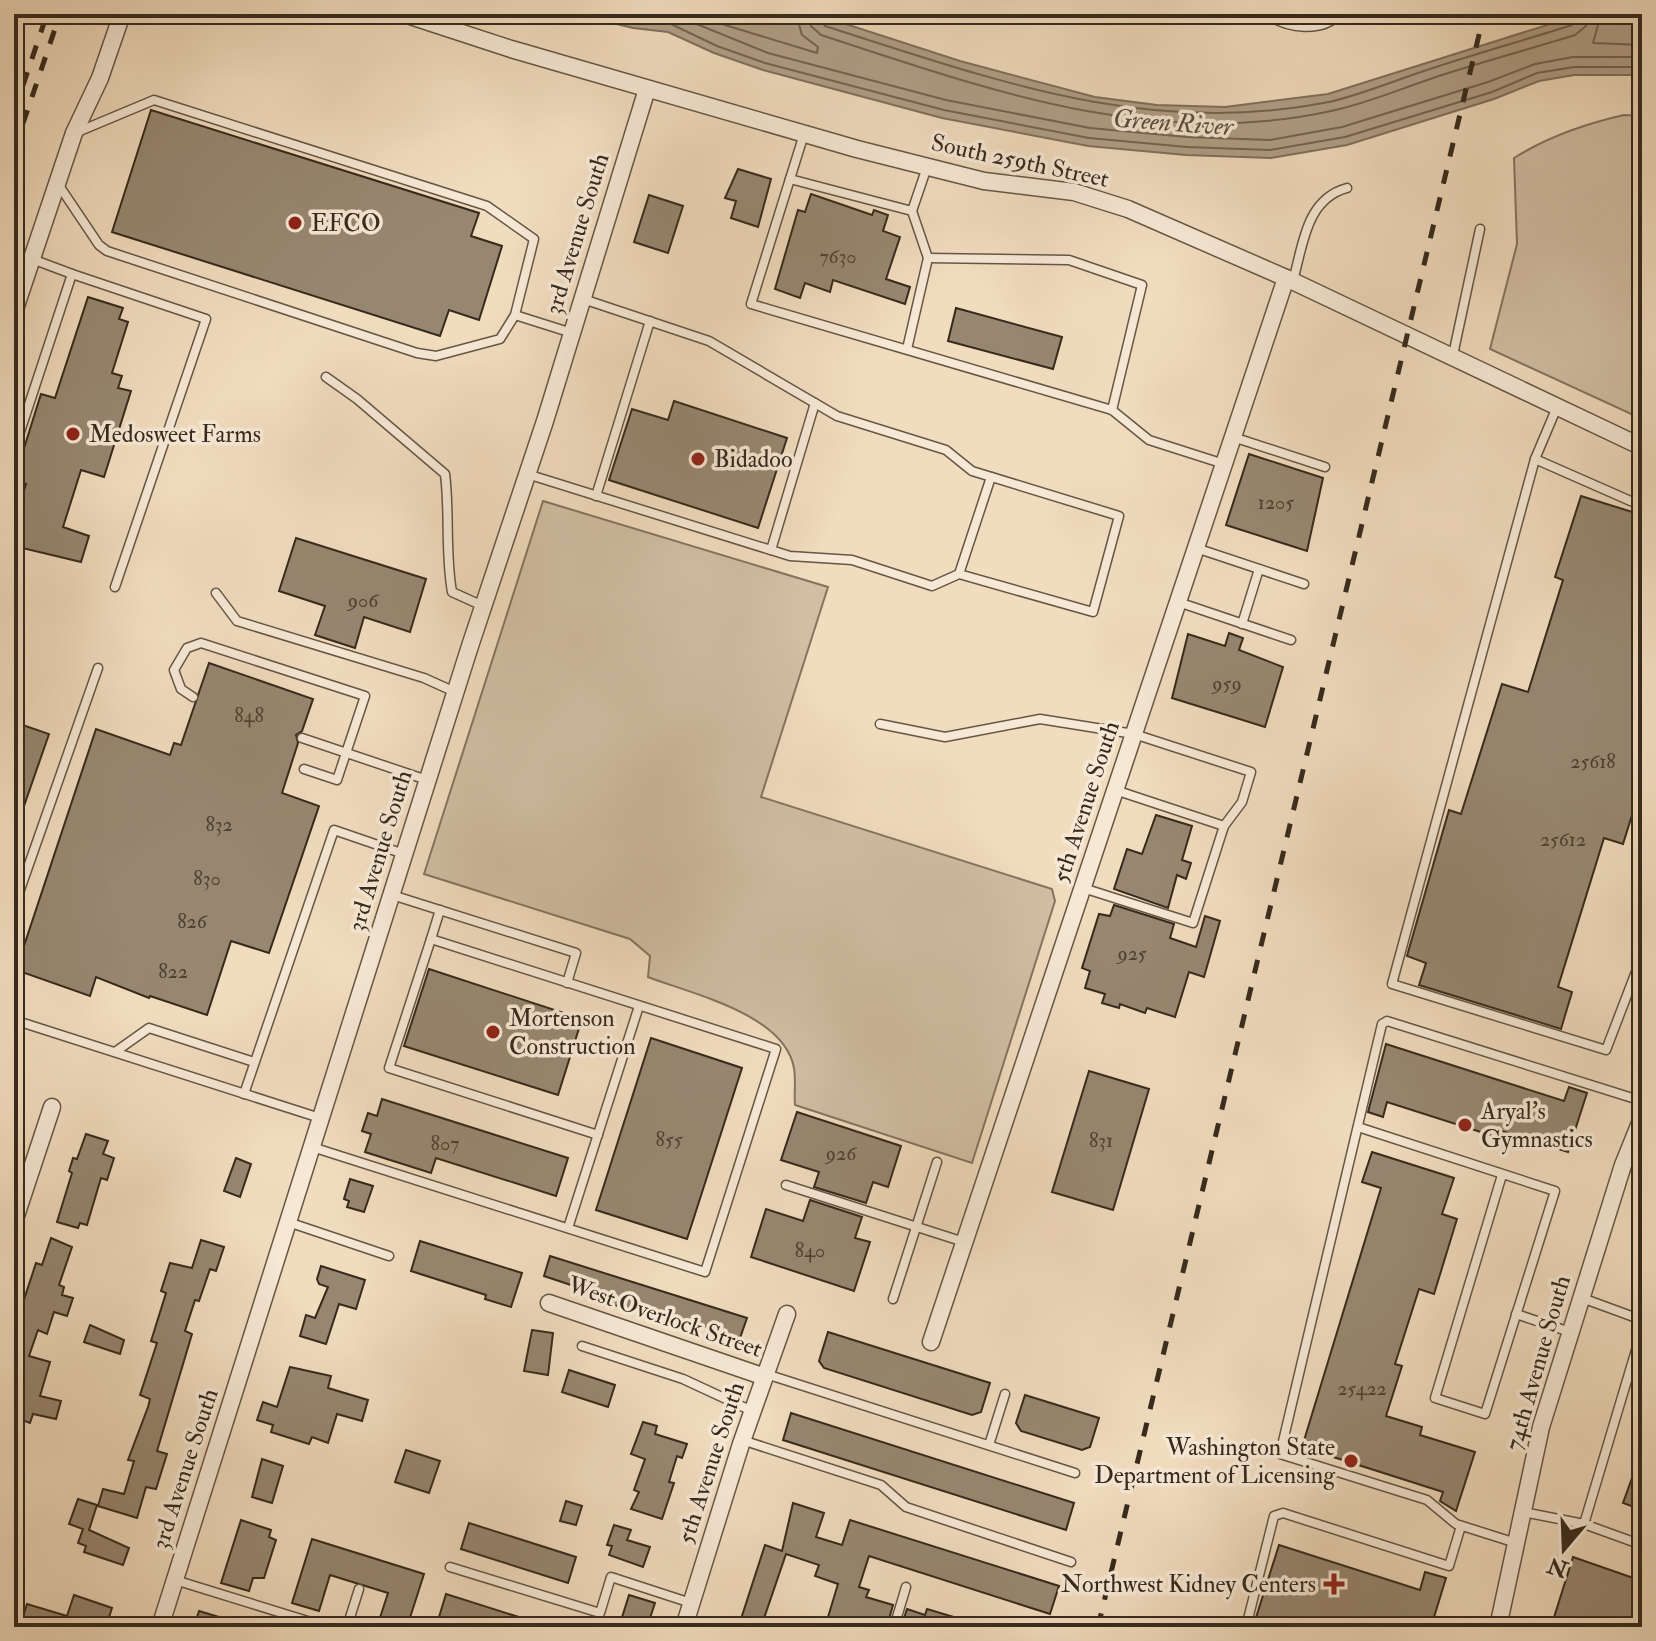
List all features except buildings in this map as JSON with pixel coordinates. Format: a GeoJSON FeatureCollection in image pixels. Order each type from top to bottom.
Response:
{"type":"FeatureCollection","features":[{"type":"Feature","properties":{"kind":"street"},"geometry":{"type":"LineString","coordinates":[[14,312],[74,133],[100,78],[122,14]]}},
{"type":"Feature","properties":{"kind":"street","name":"South 259th Street"},"geometry":{"type":"LineString","coordinates":[[404,14],[804,134],[984,181],[1074,192],[1128,209],[1289,279],[1642,447]]}},
{"type":"Feature","properties":{"kind":"street","name":"3rd Avenue South"},"geometry":{"type":"LineString","coordinates":[[160,1627],[647,89]]}},
{"type":"Feature","properties":{"kind":"street","name":"5th Avenue South"},"geometry":{"type":"LineString","coordinates":[[931,1342],[1233,437],[1289,279]]}},
{"type":"Feature","properties":{"kind":"street"},"geometry":{"type":"LineString","coordinates":[[14,1222],[52,1107]]}},
{"type":"Feature","properties":{"kind":"street","name":"74th Avenue South"},"geometry":{"type":"LineString","coordinates":[[1498,1627],[1541,1427],[1642,1118]]}},
{"type":"Feature","properties":{"kind":"street","name":"West Overlock Street"},"geometry":{"type":"LineString","coordinates":[[549,1303],[766,1375]]}},
{"type":"Feature","properties":{"kind":"street","name":"5th Avenue South"},"geometry":{"type":"LineString","coordinates":[[684,1627],[742,1440],[787,1314]]}},
{"type":"Feature","properties":{"kind":"lane"},"geometry":{"type":"LineString","coordinates":[[1268,14],[1277,21],[1304,28],[1334,20],[1339,14]]}},
{"type":"Feature","properties":{"kind":"lane"},"geometry":{"type":"LineString","coordinates":[[57,183],[99,245],[107,251],[417,353],[436,356],[500,339],[515,315],[534,239],[487,206],[154,100],[74,133]]}},
{"type":"Feature","properties":{"kind":"lane"},"geometry":{"type":"LineString","coordinates":[[804,134],[751,304],[1112,410],[1149,440],[1224,464]]}},
{"type":"Feature","properties":{"kind":"lane"},"geometry":{"type":"LineString","coordinates":[[907,349],[928,258],[912,211],[927,167]]}},
{"type":"Feature","properties":{"kind":"lane"},"geometry":{"type":"LineString","coordinates":[[790,179],[912,211]]}},
{"type":"Feature","properties":{"kind":"lane"},"geometry":{"type":"LineString","coordinates":[[1289,279],[1310,216],[1321,202],[1347,188]]}},
{"type":"Feature","properties":{"kind":"lane"},"geometry":{"type":"LineString","coordinates":[[1453,355],[1480,229]]}},
{"type":"Feature","properties":{"kind":"lane"},"geometry":{"type":"LineString","coordinates":[[928,258],[1069,260],[1142,285],[1112,410]]}},
{"type":"Feature","properties":{"kind":"lane"},"geometry":{"type":"LineString","coordinates":[[32,259],[206,319],[115,587]]}},
{"type":"Feature","properties":{"kind":"lane"},"geometry":{"type":"LineString","coordinates":[[14,450],[72,274]]}},
{"type":"Feature","properties":{"kind":"lane"},"geometry":{"type":"LineString","coordinates":[[527,474],[790,556],[852,560],[932,586],[959,574],[1093,612],[1119,516],[972,471],[946,450],[837,416],[709,341],[582,299]]}},
{"type":"Feature","properties":{"kind":"lane"},"geometry":{"type":"LineString","coordinates":[[515,315],[572,333]]}},
{"type":"Feature","properties":{"kind":"lane"},"geometry":{"type":"LineString","coordinates":[[596,496],[650,321]]}},
{"type":"Feature","properties":{"kind":"lane"},"geometry":{"type":"LineString","coordinates":[[326,377],[367,407],[445,474],[449,508],[446,557],[452,592],[483,606]]}},
{"type":"Feature","properties":{"kind":"lane"},"geometry":{"type":"LineString","coordinates":[[771,550],[815,403]]}},
{"type":"Feature","properties":{"kind":"lane"},"geometry":{"type":"LineString","coordinates":[[1557,407],[1535,459],[1392,984],[1606,1050],[1642,956]]}},
{"type":"Feature","properties":{"kind":"lane"},"geometry":{"type":"LineString","coordinates":[[1233,437],[1325,467]]}},
{"type":"Feature","properties":{"kind":"lane"},"geometry":{"type":"LineString","coordinates":[[1535,459],[1642,506]]}},
{"type":"Feature","properties":{"kind":"lane"},"geometry":{"type":"LineString","coordinates":[[959,574],[991,477]]}},
{"type":"Feature","properties":{"kind":"lane"},"geometry":{"type":"LineString","coordinates":[[1196,548],[1304,584]]}},
{"type":"Feature","properties":{"kind":"lane"},"geometry":{"type":"LineString","coordinates":[[1242,624],[1259,569]]}},
{"type":"Feature","properties":{"kind":"lane"},"geometry":{"type":"LineString","coordinates":[[216,593],[237,621],[424,678],[455,692]]}},
{"type":"Feature","properties":{"kind":"lane"},"geometry":{"type":"LineString","coordinates":[[1178,602],[1291,640]]}},
{"type":"Feature","properties":{"kind":"lane"},"geometry":{"type":"LineString","coordinates":[[193,697],[181,689],[174,670],[187,648],[201,643],[365,696],[337,780],[304,769]]}},
{"type":"Feature","properties":{"kind":"lane"},"geometry":{"type":"LineString","coordinates":[[14,907],[16,894],[98,668]]}},
{"type":"Feature","properties":{"kind":"lane"},"geometry":{"type":"LineString","coordinates":[[880,724],[945,737],[1040,719],[1134,734],[1251,772],[1242,802],[1224,826],[1193,923],[1083,888]]}},
{"type":"Feature","properties":{"kind":"lane"},"geometry":{"type":"LineString","coordinates":[[302,738],[427,780]]}},
{"type":"Feature","properties":{"kind":"lane"},"geometry":{"type":"LineString","coordinates":[[1115,790],[1224,826]]}},
{"type":"Feature","properties":{"kind":"lane"},"geometry":{"type":"LineString","coordinates":[[244,1094],[334,830],[404,854]]}},
{"type":"Feature","properties":{"kind":"lane"},"geometry":{"type":"LineString","coordinates":[[392,895],[576,953],[567,983]]}},
{"type":"Feature","properties":{"kind":"lane"},"geometry":{"type":"LineString","coordinates":[[440,910],[389,1068],[598,1135]]}},
{"type":"Feature","properties":{"kind":"lane"},"geometry":{"type":"LineString","coordinates":[[312,1147],[705,1272],[776,1049],[431,939]]}},
{"type":"Feature","properties":{"kind":"lane"},"geometry":{"type":"LineString","coordinates":[[568,1228],[639,1006]]}},
{"type":"Feature","properties":{"kind":"lane"},"geometry":{"type":"LineString","coordinates":[[14,1020],[321,1119]]}},
{"type":"Feature","properties":{"kind":"lane"},"geometry":{"type":"LineString","coordinates":[[1516,1543],[1461,1526],[1427,1500],[1280,1454],[1382,1024],[1387,1021],[1642,1101]]}},
{"type":"Feature","properties":{"kind":"lane"},"geometry":{"type":"LineString","coordinates":[[115,1052],[149,1028],[254,1062]]}},
{"type":"Feature","properties":{"kind":"lane"},"geometry":{"type":"LineString","coordinates":[[1358,1127],[1555,1191],[1485,1414],[1435,1398],[1502,1175]]}},
{"type":"Feature","properties":{"kind":"lane"},"geometry":{"type":"LineString","coordinates":[[893,1299],[937,1162]]}},
{"type":"Feature","properties":{"kind":"lane"},"geometry":{"type":"LineString","coordinates":[[786,1185],[965,1243]]}},
{"type":"Feature","properties":{"kind":"lane"},"geometry":{"type":"LineString","coordinates":[[288,1222],[389,1256]]}},
{"type":"Feature","properties":{"kind":"lane"},"geometry":{"type":"LineString","coordinates":[[1582,1298],[1638,1318],[1642,1296]]}},
{"type":"Feature","properties":{"kind":"lane"},"geometry":{"type":"LineString","coordinates":[[1516,1314],[1571,1332]]}},
{"type":"Feature","properties":{"kind":"lane"},"geometry":{"type":"LineString","coordinates":[[1584,1524],[1642,1330]]}},
{"type":"Feature","properties":{"kind":"lane"},"geometry":{"type":"LineString","coordinates":[[582,1346],[683,1379],[752,1411]]}},
{"type":"Feature","properties":{"kind":"lane"},"geometry":{"type":"LineString","coordinates":[[766,1375],[1075,1473]]}},
{"type":"Feature","properties":{"kind":"lane"},"geometry":{"type":"LineString","coordinates":[[989,1445],[1005,1394]]}},
{"type":"Feature","properties":{"kind":"lane"},"geometry":{"type":"LineString","coordinates":[[742,1440],[881,1485],[906,1507],[1071,1562]]}},
{"type":"Feature","properties":{"kind":"lane"},"geometry":{"type":"LineString","coordinates":[[1523,1512],[1584,1524],[1642,1545]]}},
{"type":"Feature","properties":{"kind":"lane"},"geometry":{"type":"LineString","coordinates":[[1246,1627],[1274,1516],[1283,1513],[1449,1566],[1461,1526]]}},
{"type":"Feature","properties":{"kind":"lane"},"geometry":{"type":"LineString","coordinates":[[450,1567],[600,1613],[611,1577],[691,1603]]}},
{"type":"Feature","properties":{"kind":"lane"},"geometry":{"type":"LineString","coordinates":[[175,1580],[327,1627]]}},
{"type":"Feature","properties":{"kind":"lane"},"geometry":{"type":"LineString","coordinates":[[894,1627],[906,1587]]}},
{"type":"Feature","properties":{"kind":"lane"},"geometry":{"type":"LineString","coordinates":[[347,1627],[359,1589]]}},
{"type":"Feature","properties":{"kind":"shaded area"},"geometry":{"type":"Polygon","coordinates":[[[1624,115],[1642,116],[1642,419],[1490,349],[1517,244],[1514,158],[1567,132],[1624,115]]]}},
{"type":"Feature","properties":{"kind":"shaded area"},"geometry":{"type":"Polygon","coordinates":[[[543,501],[828,587],[761,797],[1052,889],[1055,901],[972,1163],[795,1105],[794,1068],[787,1049],[773,1033],[734,1009],[648,977],[650,956],[630,939],[424,874],[543,501]]]}},
{"type":"Feature","properties":{"kind":"water","name":"Green River"},"geometry":{"type":"Polygon","coordinates":[[[575,14],[815,14],[960,61],[1095,97],[1157,105],[1225,107],[1328,94],[1582,14],[1642,14],[1642,75],[1574,75],[1539,81],[1494,99],[1347,145],[1271,158],[1186,155],[1088,146],[942,118],[763,70],[714,53],[668,32],[633,28],[575,14]]]}},
{"type":"Feature","properties":{"kind":"railway"},"geometry":{"type":"LineString","coordinates":[[14,112],[47,14]]}},
{"type":"Feature","properties":{"kind":"railway"},"geometry":{"type":"LineString","coordinates":[[14,150],[60,14]]}},
{"type":"Feature","properties":{"kind":"railway"},"geometry":{"type":"LineString","coordinates":[[1098,1627],[1484,14]]}},
{"type":"Feature","properties":{"kind":"place","name":"EFCO"},"geometry":{"type":"Point","coordinates":[295,223]}},
{"type":"Feature","properties":{"kind":"place","name":"Medosweet Farms"},"geometry":{"type":"Point","coordinates":[73,434]}},
{"type":"Feature","properties":{"kind":"place","name":"Bidadoo"},"geometry":{"type":"Point","coordinates":[698,459]}},
{"type":"Feature","properties":{"kind":"place","name":"Mortenson Construction"},"geometry":{"type":"Point","coordinates":[493,1032]}},
{"type":"Feature","properties":{"kind":"place","name":"Aryal's Gymnastics"},"geometry":{"type":"Point","coordinates":[1465,1125]}},
{"type":"Feature","properties":{"kind":"place","name":"Washington State Department of Licensing"},"geometry":{"type":"Point","coordinates":[1351,1461]}},
{"type":"Feature","properties":{"kind":"place","name":"Northwest Kidney Centers"},"geometry":{"type":"Point","coordinates":[1334,1584]}}]}
